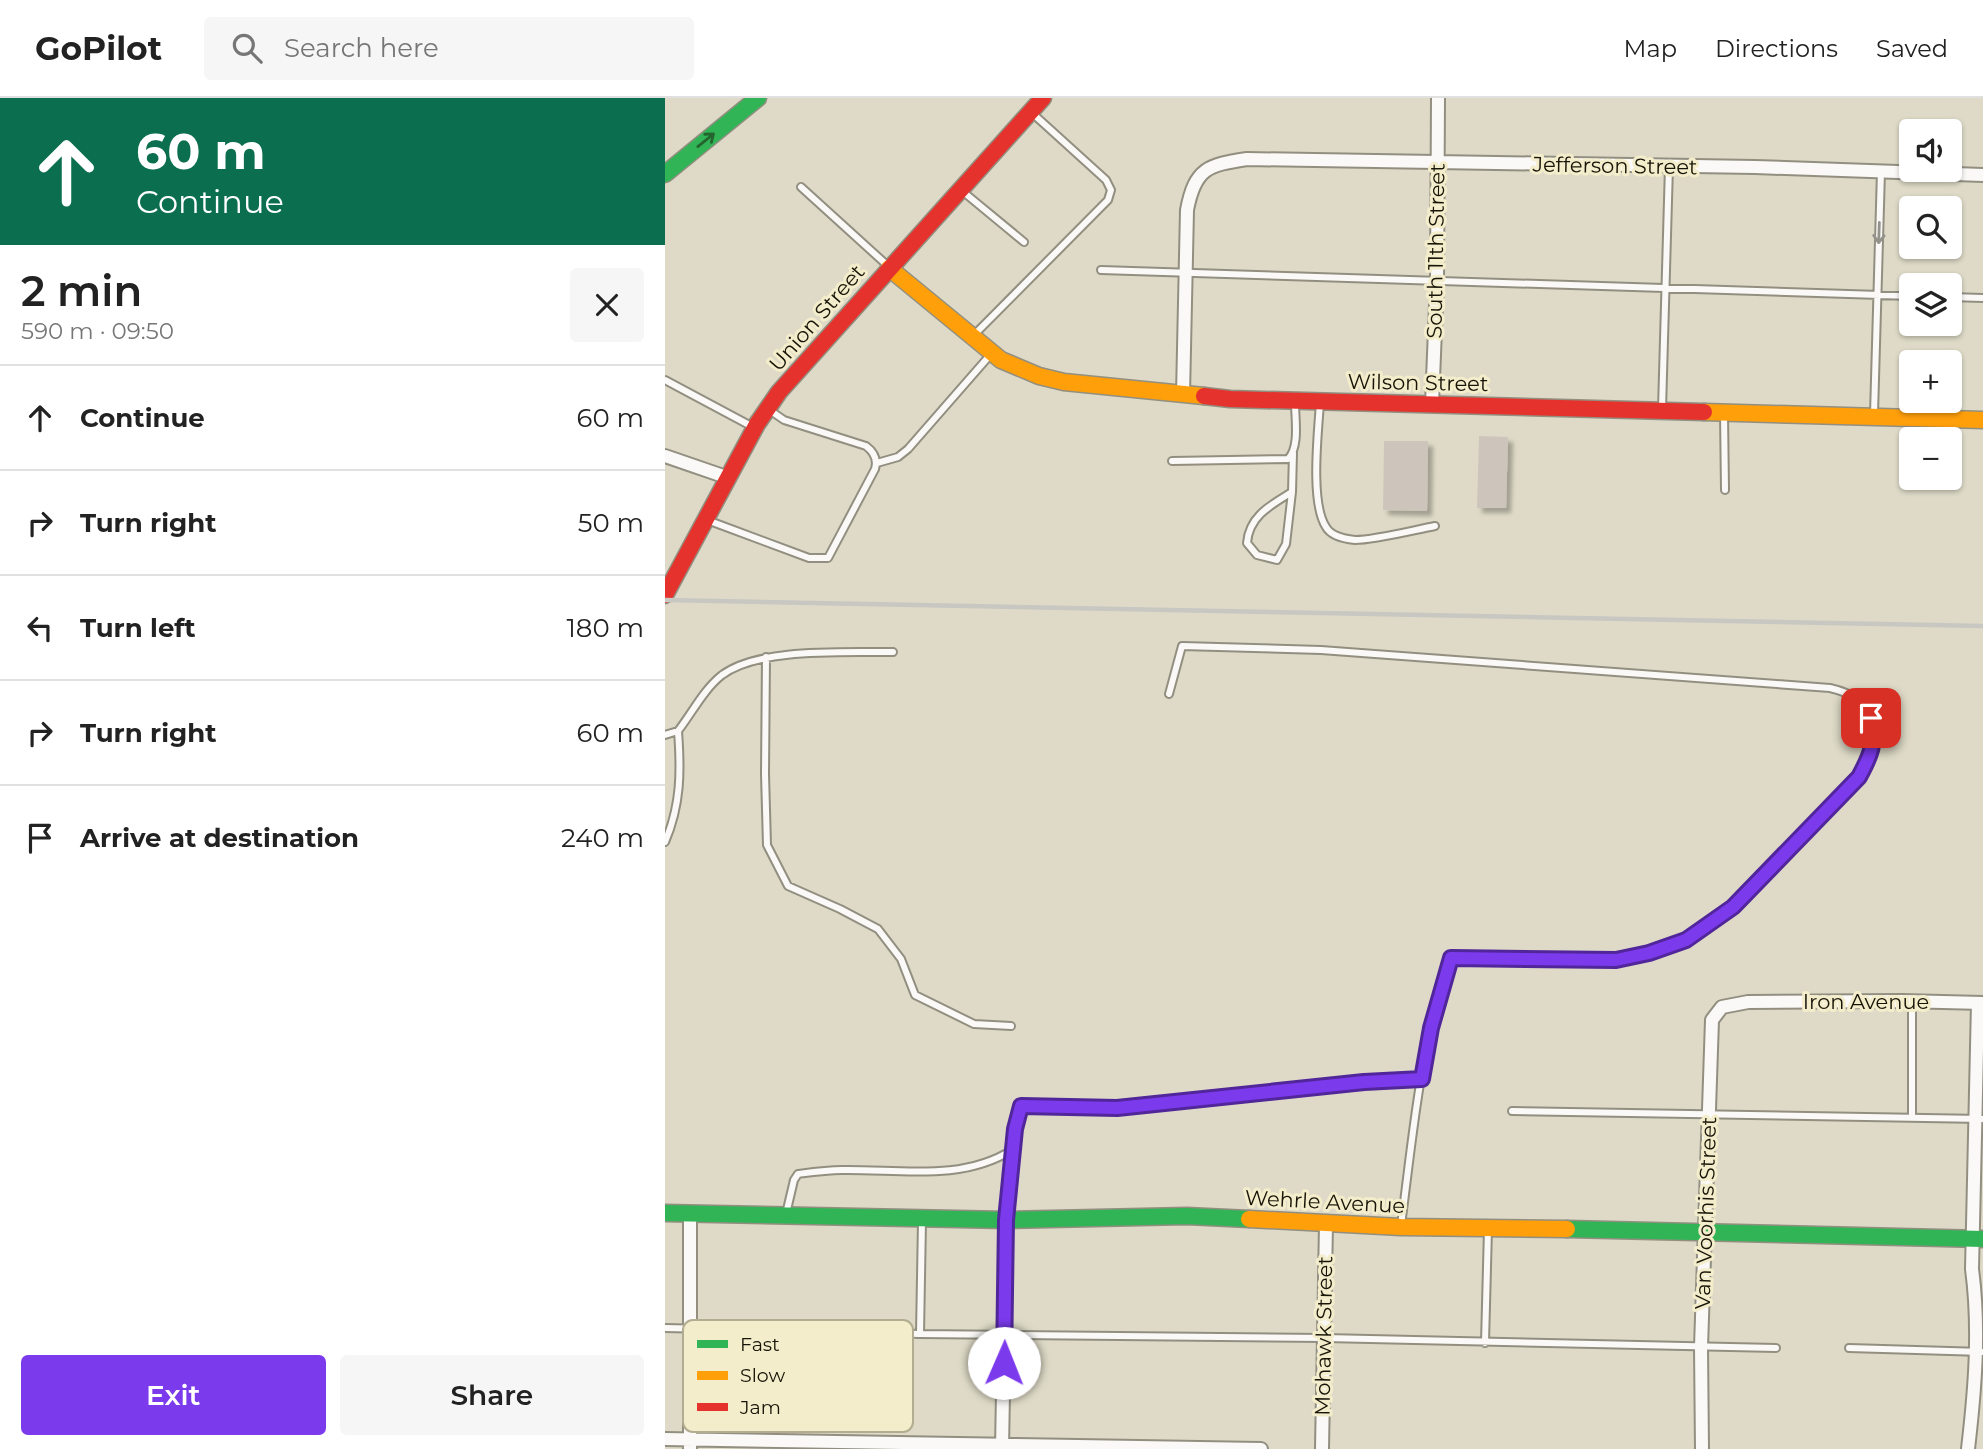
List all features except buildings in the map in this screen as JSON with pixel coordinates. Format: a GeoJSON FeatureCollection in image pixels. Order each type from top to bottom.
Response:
{"type":"FeatureCollection","features":[{"type":"Feature","properties":{"kind":"main road"},"geometry":{"type":"LineString","coordinates":[[665,174],[758,98]]}},
{"type":"Feature","properties":{"kind":"main road","name":"Union Street"},"geometry":{"type":"LineString","coordinates":[[665,594],[755,428],[779,393],[1042,98]]}},
{"type":"Feature","properties":{"kind":"main road","name":"Wilson Street"},"geometry":{"type":"LineString","coordinates":[[889,268],[1001,360],[1064,382],[1183,395],[1295,401],[1983,420]]}},
{"type":"Feature","properties":{"kind":"main road","name":"Wehrle Avenue"},"geometry":{"type":"LineString","coordinates":[[665,1213],[1006,1220],[1187,1216],[1401,1227],[1978,1238]]}},
{"type":"Feature","properties":{"kind":"street","name":"South 11th Street"},"geometry":{"type":"LineString","coordinates":[[1432,404],[1437,281],[1438,98]]}},
{"type":"Feature","properties":{"kind":"street","name":"Jefferson Street"},"geometry":{"type":"LineString","coordinates":[[1183,395],[1189,195],[1199,174],[1219,163],[1247,159],[1669,166],[1983,175]]}},
{"type":"Feature","properties":{"kind":"street"},"geometry":{"type":"LineString","coordinates":[[665,456],[729,478]]}},
{"type":"Feature","properties":{"kind":"street","name":"Iron Avenue"},"geometry":{"type":"LineString","coordinates":[[1748,1002],[1980,1003]]}},
{"type":"Feature","properties":{"kind":"street","name":"Van Voorhis Street"},"geometry":{"type":"LineString","coordinates":[[1702,1449],[1701,1347],[1712,1020],[1722,1007],[1748,1002]]}},
{"type":"Feature","properties":{"kind":"street"},"geometry":{"type":"LineString","coordinates":[[1968,1449],[1979,1352],[1972,1269],[1978,1238],[1980,1003]]}},
{"type":"Feature","properties":{"kind":"street"},"geometry":{"type":"LineString","coordinates":[[689,1320],[690,1214]]}},
{"type":"Feature","properties":{"kind":"street"},"geometry":{"type":"LineString","coordinates":[[1002,1447],[1006,1220]]}},
{"type":"Feature","properties":{"kind":"street","name":"Mohawk Street"},"geometry":{"type":"LineString","coordinates":[[1321,1449],[1326,1224]]}},
{"type":"Feature","properties":{"kind":"street"},"geometry":{"type":"LineString","coordinates":[[665,1438],[690,1444],[1261,1449]]}},
{"type":"Feature","properties":{"kind":"lane"},"geometry":{"type":"LineString","coordinates":[[972,337],[1108,200],[1111,190],[1106,180],[1030,111]]}},
{"type":"Feature","properties":{"kind":"lane"},"geometry":{"type":"LineString","coordinates":[[1662,410],[1669,166]]}},
{"type":"Feature","properties":{"kind":"lane"},"geometry":{"type":"LineString","coordinates":[[1874,417],[1881,171]]}},
{"type":"Feature","properties":{"kind":"lane"},"geometry":{"type":"LineString","coordinates":[[801,187],[889,268]]}},
{"type":"Feature","properties":{"kind":"lane"},"geometry":{"type":"LineString","coordinates":[[959,189],[1024,242]]}},
{"type":"Feature","properties":{"kind":"lane"},"geometry":{"type":"LineString","coordinates":[[1101,270],[1899,296]]}},
{"type":"Feature","properties":{"kind":"lane"},"geometry":{"type":"LineString","coordinates":[[1962,297],[1983,298]]}},
{"type":"Feature","properties":{"kind":"lane"},"geometry":{"type":"LineString","coordinates":[[877,463],[898,457],[908,449],[992,353]]}},
{"type":"Feature","properties":{"kind":"lane"},"geometry":{"type":"LineString","coordinates":[[665,380],[755,428]]}},
{"type":"Feature","properties":{"kind":"lane"},"geometry":{"type":"LineString","coordinates":[[1291,492],[1267,508],[1250,527],[1247,543],[1257,555],[1277,560],[1286,544],[1291,492],[1295,401]]}},
{"type":"Feature","properties":{"kind":"lane"},"geometry":{"type":"LineString","coordinates":[[1320,401],[1316,469],[1319,510],[1326,529],[1340,537],[1356,540],[1435,526]]}},
{"type":"Feature","properties":{"kind":"lane"},"geometry":{"type":"LineString","coordinates":[[707,520],[809,558],[828,558],[877,463],[874,452],[866,446],[784,420],[768,409]]}},
{"type":"Feature","properties":{"kind":"lane"},"geometry":{"type":"LineString","coordinates":[[1724,412],[1725,490]]}},
{"type":"Feature","properties":{"kind":"lane"},"geometry":{"type":"LineString","coordinates":[[1172,461],[1288,459],[1293,453]]}},
{"type":"Feature","properties":{"kind":"lane"},"geometry":{"type":"LineString","coordinates":[[1169,694],[1182,646],[1321,650],[1830,688],[1848,692],[1860,699],[1870,714],[1874,735],[1870,756],[1859,777],[1733,907],[1686,940],[1663,949],[1616,960],[1451,958],[1431,1028],[1401,1227]]}},
{"type":"Feature","properties":{"kind":"lane"},"geometry":{"type":"LineString","coordinates":[[665,735],[678,731],[711,687],[738,666],[766,657],[893,652]]}},
{"type":"Feature","properties":{"kind":"lane"},"geometry":{"type":"LineString","coordinates":[[766,657],[767,845],[788,886],[878,929],[901,959],[915,995],[974,1024],[1011,1026]]}},
{"type":"Feature","properties":{"kind":"lane"},"geometry":{"type":"LineString","coordinates":[[665,842],[675,814],[681,784],[678,731]]}},
{"type":"Feature","properties":{"kind":"lane"},"geometry":{"type":"LineString","coordinates":[[1912,1001],[1912,1117]]}},
{"type":"Feature","properties":{"kind":"lane"},"geometry":{"type":"LineString","coordinates":[[1006,1220],[1012,1150],[1021,1106],[1117,1108],[1364,1082],[1422,1079]]}},
{"type":"Feature","properties":{"kind":"lane"},"geometry":{"type":"LineString","coordinates":[[1512,1111],[1980,1118]]}},
{"type":"Feature","properties":{"kind":"lane"},"geometry":{"type":"LineString","coordinates":[[786,1216],[794,1180],[798,1174],[839,1170],[953,1171],[985,1163],[1012,1150]]}},
{"type":"Feature","properties":{"kind":"lane"},"geometry":{"type":"LineString","coordinates":[[920,1334],[922,1218]]}},
{"type":"Feature","properties":{"kind":"lane"},"geometry":{"type":"LineString","coordinates":[[1485,1343],[1488,1227]]}},
{"type":"Feature","properties":{"kind":"lane"},"geometry":{"type":"LineString","coordinates":[[665,1328],[683,1328]]}},
{"type":"Feature","properties":{"kind":"lane"},"geometry":{"type":"LineString","coordinates":[[913,1334],[1325,1338],[1776,1348]]}},
{"type":"Feature","properties":{"kind":"lane"},"geometry":{"type":"LineString","coordinates":[[1849,1348],[1979,1352]]}},
{"type":"Feature","properties":{"kind":"railway"},"geometry":{"type":"LineString","coordinates":[[665,600],[1983,626]]}},
{"type":"Feature","properties":{"kind":"traffic: fast"},"geometry":{"type":"LineString","coordinates":[[665,174],[758,98]]}},
{"type":"Feature","properties":{"kind":"traffic: fast"},"geometry":{"type":"LineString","coordinates":[[665,1213],[1006,1220],[1187,1216],[1249,1219]]}},
{"type":"Feature","properties":{"kind":"traffic: fast"},"geometry":{"type":"LineString","coordinates":[[1567,1229],[1983,1239]]}},
{"type":"Feature","properties":{"kind":"traffic: slow"},"geometry":{"type":"LineString","coordinates":[[889,268],[1001,360],[1039,376],[1064,382],[1204,396]]}},
{"type":"Feature","properties":{"kind":"traffic: slow"},"geometry":{"type":"LineString","coordinates":[[1704,412],[1983,420]]}},
{"type":"Feature","properties":{"kind":"traffic: slow"},"geometry":{"type":"LineString","coordinates":[[1249,1219],[1401,1227],[1567,1229]]}},
{"type":"Feature","properties":{"kind":"traffic: jam"},"geometry":{"type":"LineString","coordinates":[[665,595],[757,424],[779,392],[1043,98]]}},
{"type":"Feature","properties":{"kind":"traffic: jam"},"geometry":{"type":"LineString","coordinates":[[1204,396],[1230,399],[1704,412]]}},
{"type":"Feature","properties":{"kind":"route"},"geometry":{"type":"LineString","coordinates":[[1004,1363],[1006,1220],[1016,1121],[1021,1106],[1117,1108],[1364,1082],[1422,1079],[1431,1028],[1451,958],[1616,960],[1649,953],[1686,940],[1733,907],[1859,777],[1870,756],[1874,735],[1871,718]]}}]}
